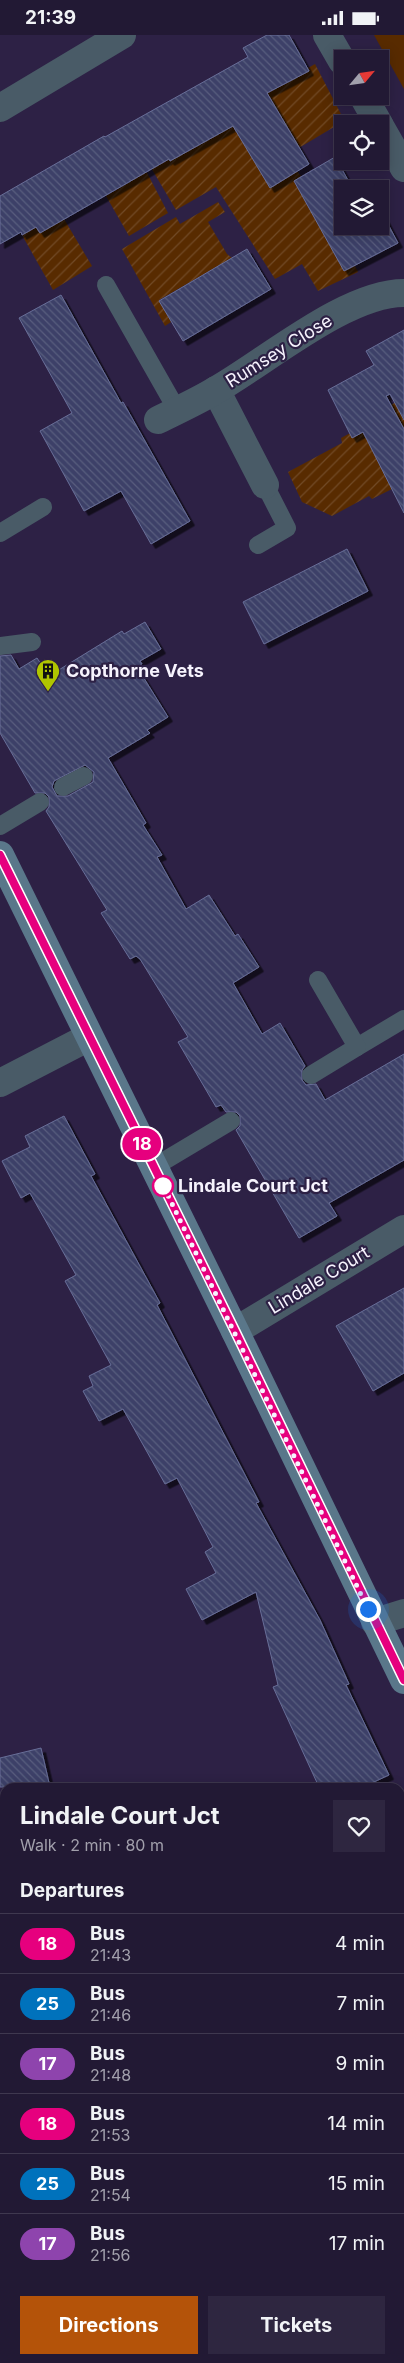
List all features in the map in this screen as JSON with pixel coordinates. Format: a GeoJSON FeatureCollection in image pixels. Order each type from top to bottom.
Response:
{"type":"FeatureCollection","features":[{"type":"Feature","properties":{"kind":"main road"},"geometry":{"type":"LineString","coordinates":[[0,855],[235,1331],[404,1680]]}},
{"type":"Feature","properties":{"kind":"street"},"geometry":{"type":"LineString","coordinates":[[0,108],[122,35]]}},
{"type":"Feature","properties":{"kind":"street"},"geometry":{"type":"LineString","coordinates":[[327,35],[336,50]]}},
{"type":"Feature","properties":{"kind":"street"},"geometry":{"type":"LineString","coordinates":[[389,142],[404,168]]}},
{"type":"Feature","properties":{"kind":"street","name":"Rumsey Close"},"geometry":{"type":"LineString","coordinates":[[168,415],[216,390],[329,318],[364,301],[393,293],[404,293]]}},
{"type":"Feature","properties":{"kind":"street"},"geometry":{"type":"LineString","coordinates":[[216,390],[265,485]]}},
{"type":"Feature","properties":{"kind":"street"},"geometry":{"type":"LineString","coordinates":[[0,1083],[90,1037]]}},
{"type":"Feature","properties":{"kind":"street","name":"Lindale Court"},"geometry":{"type":"LineString","coordinates":[[235,1331],[404,1229]]}},
{"type":"Feature","properties":{"kind":"street"},"geometry":{"type":"LineString","coordinates":[[375,1622],[404,1613]]}},
{"type":"Feature","properties":{"kind":"lane"},"geometry":{"type":"LineString","coordinates":[[106,285],[168,415]]}},
{"type":"Feature","properties":{"kind":"lane"},"geometry":{"type":"LineString","coordinates":[[258,545],[288,528],[265,485]]}},
{"type":"Feature","properties":{"kind":"lane"},"geometry":{"type":"LineString","coordinates":[[0,533],[44,507]]}},
{"type":"Feature","properties":{"kind":"lane"},"geometry":{"type":"LineString","coordinates":[[0,646],[32,642]]}},
{"type":"Feature","properties":{"kind":"lane"},"geometry":{"type":"LineString","coordinates":[[63,787],[84,776]]}},
{"type":"Feature","properties":{"kind":"lane"},"geometry":{"type":"LineString","coordinates":[[0,826],[40,802]]}},
{"type":"Feature","properties":{"kind":"lane"},"geometry":{"type":"LineString","coordinates":[[318,980],[357,1047]]}},
{"type":"Feature","properties":{"kind":"lane"},"geometry":{"type":"LineString","coordinates":[[311,1075],[404,1019]]}},
{"type":"Feature","properties":{"kind":"lane"},"geometry":{"type":"LineString","coordinates":[[154,1167],[231,1121]]}},
{"type":"Feature","properties":{"kind":"shaded area"},"geometry":{"type":"Polygon","coordinates":[[[374,35],[404,35],[404,89],[389,62],[389,50],[382,50],[374,35]]]}},
{"type":"Feature","properties":{"kind":"shaded area"},"geometry":{"type":"Polygon","coordinates":[[[315,64],[334,101],[334,105],[336,105],[341,115],[334,115],[334,127],[260,171],[270,187],[297,171],[301,176],[294,181],[306,202],[334,233],[334,235],[338,237],[358,272],[318,291],[302,264],[275,279],[216,187],[176,210],[150,166],[167,156],[170,160],[190,141],[274,105],[267,93],[309,71],[308,68],[315,64]]]}},
{"type":"Feature","properties":{"kind":"shaded area"},"geometry":{"type":"Polygon","coordinates":[[[143,165],[168,213],[129,236],[106,196],[130,182],[143,165]]]}},
{"type":"Feature","properties":{"kind":"shaded area"},"geometry":{"type":"Polygon","coordinates":[[[218,202],[225,212],[208,222],[227,254],[232,258],[159,300],[171,322],[165,326],[122,249],[176,217],[180,224],[218,202]]]}},
{"type":"Feature","properties":{"kind":"shaded area"},"geometry":{"type":"Polygon","coordinates":[[[64,219],[92,266],[53,290],[22,235],[36,227],[40,233],[64,219]]]}},
{"type":"Feature","properties":{"kind":"shaded area"},"geometry":{"type":"Polygon","coordinates":[[[404,386],[404,460],[383,472],[392,489],[372,499],[369,496],[332,516],[302,502],[288,472],[342,443],[341,438],[393,410],[391,405],[396,402],[404,386]]]}},
{"type":"Feature","properties":{"kind":"building"},"geometry":{"type":"Polygon","coordinates":[[[267,35],[289,35],[309,71],[267,93],[309,164],[270,188],[233,126],[170,161],[169,159],[40,233],[36,227],[22,235],[21,232],[0,244],[0,196],[248,57],[243,48],[267,35]]]}},
{"type":"Feature","properties":{"kind":"building"},"geometry":{"type":"Polygon","coordinates":[[[334,158],[334,170],[342,170],[348,180],[334,180],[334,235],[389,235],[389,226],[398,243],[344,271],[294,181],[334,158]]]}},
{"type":"Feature","properties":{"kind":"building"},"geometry":{"type":"Polygon","coordinates":[[[247,249],[271,289],[183,341],[159,301],[247,249]]]}},
{"type":"Feature","properties":{"kind":"building"},"geometry":{"type":"Polygon","coordinates":[[[61,295],[190,521],[151,544],[121,491],[84,511],[40,431],[72,413],[19,318],[61,295]]]}},
{"type":"Feature","properties":{"kind":"building"},"geometry":{"type":"Polygon","coordinates":[[[404,330],[404,420],[390,394],[386,396],[404,429],[404,513],[363,432],[352,438],[328,390],[374,365],[366,351],[404,330]]]}},
{"type":"Feature","properties":{"kind":"building"},"geometry":{"type":"Polygon","coordinates":[[[347,549],[368,591],[264,644],[243,602],[347,549]]]}},
{"type":"Feature","properties":{"kind":"building"},"geometry":{"type":"Polygon","coordinates":[[[145,622],[161,649],[140,661],[142,664],[137,667],[168,717],[147,730],[150,733],[108,758],[146,823],[143,825],[162,855],[157,857],[186,909],[209,895],[235,936],[238,934],[259,967],[233,983],[262,1034],[280,1023],[305,1066],[302,1070],[302,1080],[306,1085],[316,1084],[325,1100],[404,1054],[404,1160],[329,1203],[337,1216],[299,1238],[236,1130],[240,1126],[240,1116],[236,1112],[226,1112],[221,1105],[216,1107],[178,1042],[188,1037],[140,959],[136,956],[130,959],[101,913],[107,910],[46,811],[49,807],[49,797],[45,793],[35,793],[0,733],[0,656],[11,655],[19,669],[37,658],[49,676],[122,631],[124,634],[145,622]],[[85,765],[54,781],[52,787],[57,796],[68,796],[93,782],[94,772],[85,765]]]}},
{"type":"Feature","properties":{"kind":"building"},"geometry":{"type":"Polygon","coordinates":[[[64,1116],[95,1174],[91,1176],[160,1303],[157,1305],[259,1502],[256,1503],[320,1620],[349,1684],[346,1685],[389,1775],[372,1783],[317,1783],[273,1687],[278,1685],[256,1592],[202,1620],[186,1589],[216,1573],[205,1552],[213,1547],[177,1478],[165,1484],[123,1409],[99,1421],[83,1391],[93,1386],[89,1376],[111,1365],[65,1281],[76,1275],[30,1193],[21,1198],[2,1161],[30,1147],[25,1136],[64,1116]]]}},
{"type":"Feature","properties":{"kind":"building"},"geometry":{"type":"Polygon","coordinates":[[[404,1288],[404,1373],[373,1391],[336,1326],[404,1288]]]}},
{"type":"Feature","properties":{"kind":"building"},"geometry":{"type":"Polygon","coordinates":[[[41,1748],[49,1783],[0,1783],[0,1758],[41,1748]]]}},
{"type":"Feature","properties":{"kind":"bus line","name":"18"},"geometry":{"type":"LineString","coordinates":[[0,855],[235,1331],[404,1680]]}},
{"type":"Feature","properties":{"kind":"place","name":"Copthorne Vets"},"geometry":{"type":"Point","coordinates":[48,692]}},
{"type":"Feature","properties":{"kind":"place","name":"Lindale Court Jct"},"geometry":{"type":"Point","coordinates":[163,1186]}},
{"type":"Feature","properties":{"kind":"route"},"geometry":{"type":"LineString","coordinates":[[163,1186],[162,1183],[368,1609]]}}]}
